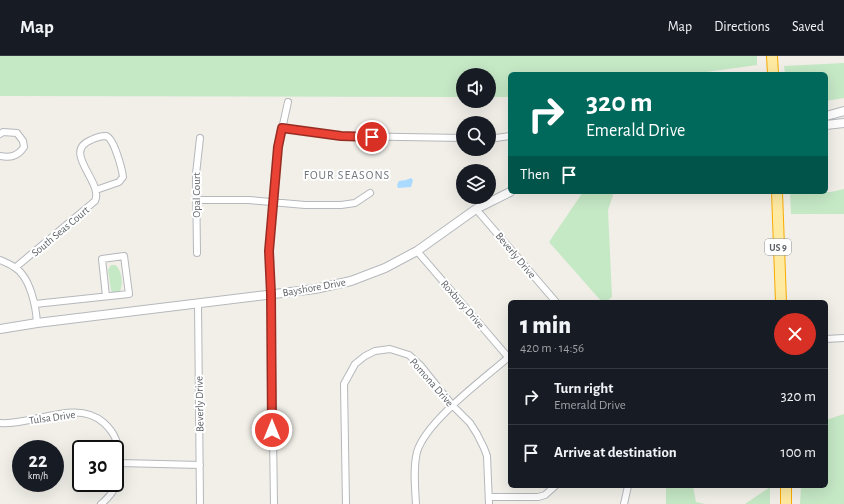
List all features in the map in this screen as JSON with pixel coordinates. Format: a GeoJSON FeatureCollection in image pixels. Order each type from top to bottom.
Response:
{"type":"FeatureCollection","features":[{"type":"Feature","properties":{"kind":"highway"},"geometry":{"type":"LineString","coordinates":[[772,56],[773,72]]}},
{"type":"Feature","properties":{"kind":"highway","name":"US 9"},"geometry":{"type":"LineString","coordinates":[[777,194],[781,300]]}},
{"type":"Feature","properties":{"kind":"highway"},"geometry":{"type":"LineString","coordinates":[[786,488],[786,504]]}},
{"type":"Feature","properties":{"kind":"street"},"geometry":{"type":"LineString","coordinates":[[274,504],[269,251],[278,147],[288,102]]}},
{"type":"Feature","properties":{"kind":"street"},"geometry":{"type":"LineString","coordinates":[[828,115],[844,111]]}},
{"type":"Feature","properties":{"kind":"street"},"geometry":{"type":"LineString","coordinates":[[828,125],[844,123]]}},
{"type":"Feature","properties":{"kind":"street"},"geometry":{"type":"LineString","coordinates":[[282,128],[341,136],[456,138]]}},
{"type":"Feature","properties":{"kind":"street"},"geometry":{"type":"LineString","coordinates":[[0,134],[3,132],[17,133],[23,140],[24,147],[20,153],[12,156],[0,156]]}},
{"type":"Feature","properties":{"kind":"street"},"geometry":{"type":"LineString","coordinates":[[108,136],[113,144],[123,177],[119,182],[96,190],[81,159],[81,147],[86,141],[108,136]]}},
{"type":"Feature","properties":{"kind":"street"},"geometry":{"type":"LineString","coordinates":[[496,138],[508,136]]}},
{"type":"Feature","properties":{"kind":"street","name":"Opal Court"},"geometry":{"type":"LineString","coordinates":[[197,253],[196,174],[200,138]]}},
{"type":"Feature","properties":{"kind":"street","name":"South Seas Court"},"geometry":{"type":"LineString","coordinates":[[16,267],[95,201],[97,194],[96,190]]}},
{"type":"Feature","properties":{"kind":"street"},"geometry":{"type":"LineString","coordinates":[[196,200],[233,199],[341,205],[355,203],[370,193]]}},
{"type":"Feature","properties":{"kind":"street","name":"Bayshore Drive"},"geometry":{"type":"LineString","coordinates":[[0,329],[315,289],[351,281],[385,268],[417,251],[476,209],[508,193]]}},
{"type":"Feature","properties":{"kind":"street","name":"Beverly Drive"},"geometry":{"type":"LineString","coordinates":[[476,209],[554,300]]}},
{"type":"Feature","properties":{"kind":"street","name":"Roxbury Drive"},"geometry":{"type":"LineString","coordinates":[[417,251],[508,355]]}},
{"type":"Feature","properties":{"kind":"street"},"geometry":{"type":"LineString","coordinates":[[36,304],[129,294],[124,256],[102,259],[106,296]]}},
{"type":"Feature","properties":{"kind":"street"},"geometry":{"type":"LineString","coordinates":[[0,260],[16,267],[27,283],[36,304],[38,323]]}},
{"type":"Feature","properties":{"kind":"street","name":"Beverly Drive"},"geometry":{"type":"LineString","coordinates":[[198,304],[200,504]]}},
{"type":"Feature","properties":{"kind":"street"},"geometry":{"type":"LineString","coordinates":[[828,338],[844,338]]}},
{"type":"Feature","properties":{"kind":"street","name":"Pomona Drive"},"geometry":{"type":"LineString","coordinates":[[346,504],[344,384],[352,368],[359,360],[369,353],[390,349],[403,352],[421,366],[453,406],[470,423],[487,456],[490,497],[489,504]]}},
{"type":"Feature","properties":{"kind":"street"},"geometry":{"type":"LineString","coordinates":[[416,504],[415,464],[417,452],[430,428],[508,357]]}},
{"type":"Feature","properties":{"kind":"street","name":"Tulsa Drive"},"geometry":{"type":"LineString","coordinates":[[0,423],[17,422],[74,412],[87,414],[98,418],[112,432],[117,440]]}},
{"type":"Feature","properties":{"kind":"street"},"geometry":{"type":"LineString","coordinates":[[124,463],[200,465]]}},
{"type":"Feature","properties":{"kind":"street"},"geometry":{"type":"LineString","coordinates":[[490,497],[538,497],[545,495],[553,488]]}},
{"type":"Feature","properties":{"kind":"street"},"geometry":{"type":"LineString","coordinates":[[624,504],[628,488]]}},
{"type":"Feature","properties":{"kind":"street","name":"Tulsa Drive"},"geometry":{"type":"LineString","coordinates":[[101,504],[112,492]]}},
{"type":"Feature","properties":{"kind":"green space"},"geometry":{"type":"Polygon","coordinates":[[[0,56],[757,56],[757,65],[706,72],[508,72],[508,97],[496,97],[496,68],[456,68],[456,97],[0,96],[0,56]]]}},
{"type":"Feature","properties":{"kind":"green space"},"geometry":{"type":"Polygon","coordinates":[[[844,63],[844,98],[828,101],[828,72],[785,72],[784,66],[844,63]]]}},
{"type":"Feature","properties":{"kind":"green space"},"geometry":{"type":"Polygon","coordinates":[[[844,189],[844,214],[791,214],[790,194],[828,194],[828,192],[844,189]]]}},
{"type":"Feature","properties":{"kind":"green space"},"geometry":{"type":"Polygon","coordinates":[[[582,194],[613,194],[608,210],[612,297],[608,300],[600,300],[549,242],[582,194]]]}},
{"type":"Feature","properties":{"kind":"green space"},"geometry":{"type":"Polygon","coordinates":[[[111,265],[115,265],[121,274],[122,282],[121,290],[119,292],[113,293],[111,290],[108,270],[111,265]]]}},
{"type":"Feature","properties":{"kind":"green space"},"geometry":{"type":"Polygon","coordinates":[[[844,414],[844,504],[800,504],[801,488],[828,488],[828,419],[844,414]]]}},
{"type":"Feature","properties":{"kind":"green space"},"geometry":{"type":"Polygon","coordinates":[[[666,488],[693,488],[696,502],[705,504],[666,504],[666,488]]]}},
{"type":"Feature","properties":{"kind":"green space"},"geometry":{"type":"Polygon","coordinates":[[[769,488],[770,488],[770,504],[745,504],[769,488]]]}},
{"type":"Feature","properties":{"kind":"water"},"geometry":{"type":"Polygon","coordinates":[[[411,178],[413,180],[411,187],[398,188],[397,185],[399,181],[411,178]]]}},
{"type":"Feature","properties":{"kind":"district","name":"FOUR SEASONS"},"geometry":{"type":"Point","coordinates":[347,175]}},
{"type":"Feature","properties":{"kind":"route"},"geometry":{"type":"LineString","coordinates":[[272,430],[271,294],[269,251],[278,147],[282,128],[341,136],[372,137]]}}]}
